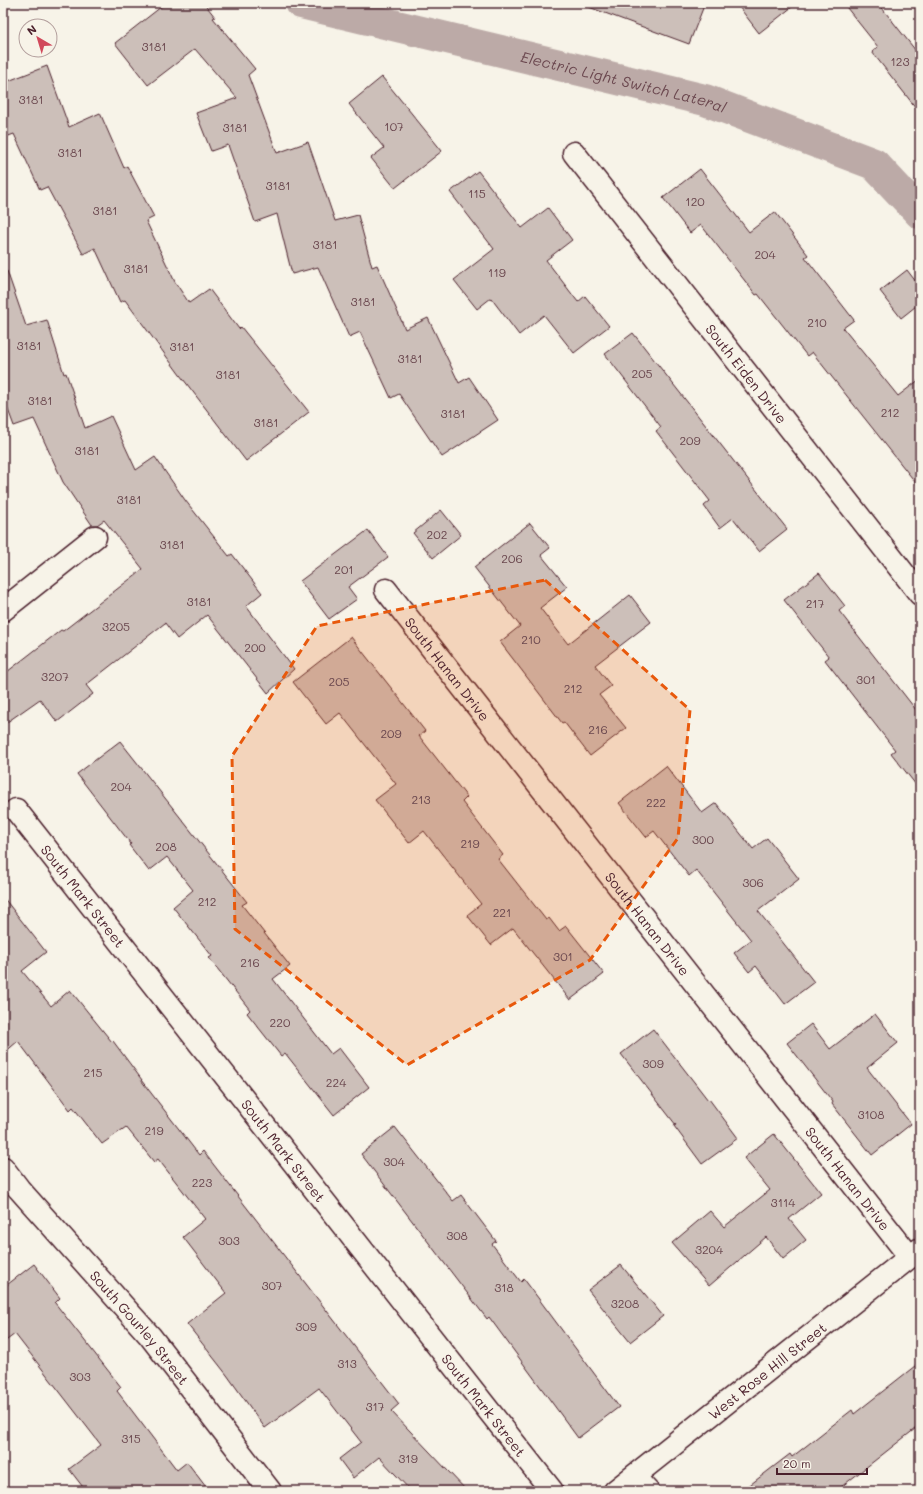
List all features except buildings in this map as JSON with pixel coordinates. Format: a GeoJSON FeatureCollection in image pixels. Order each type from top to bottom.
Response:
{"type":"FeatureCollection","features":[{"type":"Feature","properties":{"kind":"street","name":"South Eiden Drive"},"geometry":{"type":"LineString","coordinates":[[574,153],[920,594]]}},
{"type":"Feature","properties":{"kind":"street"},"geometry":{"type":"LineString","coordinates":[[3,610],[96,537]]}},
{"type":"Feature","properties":{"kind":"street","name":"South Hanan Drive"},"geometry":{"type":"LineString","coordinates":[[386,590],[915,1253]]}},
{"type":"Feature","properties":{"kind":"street","name":"South Mark Street"},"geometry":{"type":"LineString","coordinates":[[16,810],[552,1491]]}},
{"type":"Feature","properties":{"kind":"street","name":"South Gourley Street"},"geometry":{"type":"LineString","coordinates":[[3,1168],[19,1189],[150,1336],[270,1491]]}},
{"type":"Feature","properties":{"kind":"street","name":"West Rose Hill Street"},"geometry":{"type":"LineString","coordinates":[[614,1491],[915,1253]]}},
{"type":"Feature","properties":{"kind":"lane"},"geometry":{"type":"LineString","coordinates":[[635,1475],[650,1491]]}},
{"type":"Feature","properties":{"kind":"highlighted area"},"geometry":{"type":"Polygon","coordinates":[[[545,580],[690,710],[678,838],[590,960],[407,1065],[235,929],[232,756],[317,626],[545,580]]]}},
{"type":"Feature","properties":{"kind":"waterway","name":"Electric Light Switch Lateral"},"geometry":{"type":"LineString","coordinates":[[301,3],[705,100],[874,164],[920,213]]}}]}
